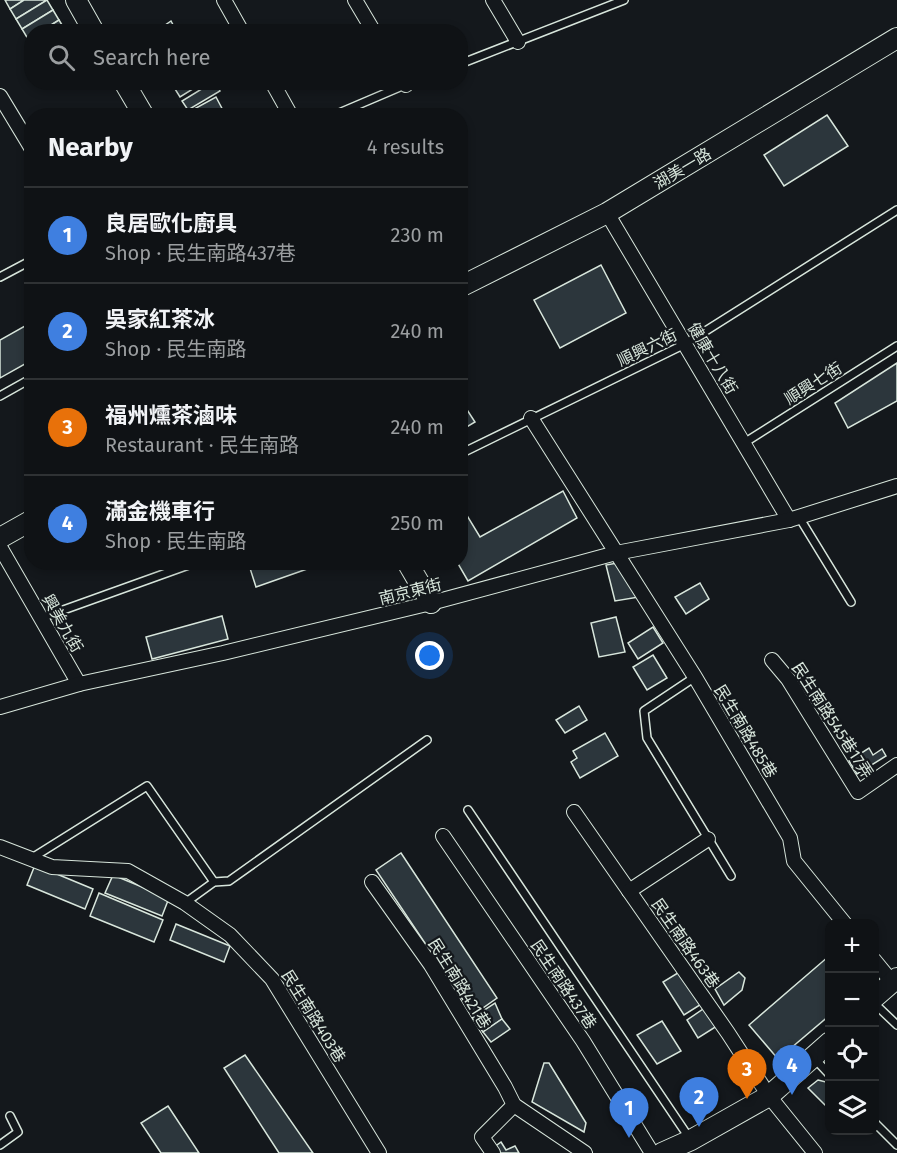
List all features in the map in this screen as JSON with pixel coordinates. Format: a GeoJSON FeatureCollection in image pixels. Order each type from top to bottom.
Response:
{"type":"FeatureCollection","features":[{"type":"Feature","properties":{"kind":"street"},"geometry":{"type":"LineString","coordinates":[[76,0],[90,24]]}},
{"type":"Feature","properties":{"kind":"street"},"geometry":{"type":"LineString","coordinates":[[224,0],[238,24]]}},
{"type":"Feature","properties":{"kind":"street"},"geometry":{"type":"LineString","coordinates":[[355,0],[369,24]]}},
{"type":"Feature","properties":{"kind":"street"},"geometry":{"type":"LineString","coordinates":[[493,0],[518,42]]}},
{"type":"Feature","properties":{"kind":"street","name":"湖美一路"},"geometry":{"type":"LineString","coordinates":[[468,283],[607,213],[897,38]]}},
{"type":"Feature","properties":{"kind":"street"},"geometry":{"type":"LineString","coordinates":[[129,90],[139,108]]}},
{"type":"Feature","properties":{"kind":"street"},"geometry":{"type":"LineString","coordinates":[[276,90],[287,108]]}},
{"type":"Feature","properties":{"kind":"street"},"geometry":{"type":"LineString","coordinates":[[0,96],[24,136]]}},
{"type":"Feature","properties":{"kind":"street","name":"健康十八街"},"geometry":{"type":"LineString","coordinates":[[607,213],[744,443],[794,518]]}},
{"type":"Feature","properties":{"kind":"street","name":"民生南路485巷"},"geometry":{"type":"LineString","coordinates":[[531,418],[695,677],[790,838],[794,861],[840,919]]}},
{"type":"Feature","properties":{"kind":"street","name":"南京東街"},"geometry":{"type":"LineString","coordinates":[[0,707],[79,684],[223,653],[431,603],[616,553],[794,518],[897,486]]}},
{"type":"Feature","properties":{"kind":"street"},"geometry":{"type":"LineString","coordinates":[[0,537],[24,524]]}},
{"type":"Feature","properties":{"kind":"street","name":"興美九街"},"geometry":{"type":"LineString","coordinates":[[0,547],[79,684]]}},
{"type":"Feature","properties":{"kind":"street"},"geometry":{"type":"LineString","coordinates":[[412,570],[431,603]]}},
{"type":"Feature","properties":{"kind":"street","name":"民生南路545巷17弄"},"geometry":{"type":"LineString","coordinates":[[772,660],[788,679],[858,792],[897,765]]}},
{"type":"Feature","properties":{"kind":"street","name":"民生南路463巷"},"geometry":{"type":"LineString","coordinates":[[574,812],[728,1033],[769,1096],[815,1153]]}},
{"type":"Feature","properties":{"kind":"street","name":"民生南路437巷"},"geometry":{"type":"LineString","coordinates":[[443,836],[583,1041],[652,1153]]}},
{"type":"Feature","properties":{"kind":"street"},"geometry":{"type":"LineString","coordinates":[[629,891],[708,839]]}},
{"type":"Feature","properties":{"kind":"street","name":"民生南路403巷"},"geometry":{"type":"LineString","coordinates":[[0,847],[52,867],[128,871],[185,903],[230,936],[272,979],[379,1153]]}},
{"type":"Feature","properties":{"kind":"street","name":"民生南路421巷"},"geometry":{"type":"LineString","coordinates":[[372,882],[432,964],[514,1105],[585,1153]]}},
{"type":"Feature","properties":{"kind":"street"},"geometry":{"type":"LineString","coordinates":[[879,965],[895,980],[879,994]]}},
{"type":"Feature","properties":{"kind":"street"},"geometry":{"type":"LineString","coordinates":[[662,1153],[691,1140],[769,1096],[825,1047]]}},
{"type":"Feature","properties":{"kind":"street"},"geometry":{"type":"LineString","coordinates":[[494,1153],[482,1137],[514,1105]]}},
{"type":"Feature","properties":{"kind":"lane"},"geometry":{"type":"LineString","coordinates":[[468,61],[624,0]]}},
{"type":"Feature","properties":{"kind":"lane"},"geometry":{"type":"LineString","coordinates":[[350,108],[392,90]]}},
{"type":"Feature","properties":{"kind":"lane","name":"順興六街"},"geometry":{"type":"LineString","coordinates":[[468,450],[685,344],[897,210]]}},
{"type":"Feature","properties":{"kind":"lane"},"geometry":{"type":"LineString","coordinates":[[0,277],[24,264]]}},
{"type":"Feature","properties":{"kind":"lane","name":"順興七街"},"geometry":{"type":"LineString","coordinates":[[744,443],[897,346]]}},
{"type":"Feature","properties":{"kind":"lane"},"geometry":{"type":"LineString","coordinates":[[0,396],[24,382]]}},
{"type":"Feature","properties":{"kind":"lane"},"geometry":{"type":"LineString","coordinates":[[794,518],[851,602]]}},
{"type":"Feature","properties":{"kind":"lane"},"geometry":{"type":"LineString","coordinates":[[41,618],[175,570]]}},
{"type":"Feature","properties":{"kind":"lane"},"geometry":{"type":"LineString","coordinates":[[695,677],[644,711],[647,738],[731,876]]}},
{"type":"Feature","properties":{"kind":"lane"},"geometry":{"type":"LineString","coordinates":[[185,903],[214,882],[229,881],[427,740]]}},
{"type":"Feature","properties":{"kind":"lane"},"geometry":{"type":"LineString","coordinates":[[32,858],[147,786],[214,882]]}},
{"type":"Feature","properties":{"kind":"lane"},"geometry":{"type":"LineString","coordinates":[[468,810],[691,1140]]}},
{"type":"Feature","properties":{"kind":"lane"},"geometry":{"type":"LineString","coordinates":[[879,1008],[897,1025]]}},
{"type":"Feature","properties":{"kind":"lane"},"geometry":{"type":"LineString","coordinates":[[813,1058],[825,1070]]}},
{"type":"Feature","properties":{"kind":"lane"},"geometry":{"type":"LineString","coordinates":[[0,1145],[18,1132],[10,1116]]}},
{"type":"Feature","properties":{"kind":"lane"},"geometry":{"type":"LineString","coordinates":[[879,1127],[897,1145]]}},
{"type":"Feature","properties":{"kind":"building"},"geometry":{"type":"Polygon","coordinates":[[[5,0],[24,0],[10,9],[5,0]]]}},
{"type":"Feature","properties":{"kind":"building"},"geometry":{"type":"Polygon","coordinates":[[[24,0],[47,0],[16,19],[10,9],[24,0]]]}},
{"type":"Feature","properties":{"kind":"building"},"geometry":{"type":"Polygon","coordinates":[[[47,0],[53,10],[30,24],[24,24],[22,29],[16,19],[47,0]]]}},
{"type":"Feature","properties":{"kind":"building"},"geometry":{"type":"Polygon","coordinates":[[[53,10],[59,20],[53,24],[30,24],[53,10]]]}},
{"type":"Feature","properties":{"kind":"building"},"geometry":{"type":"Polygon","coordinates":[[[176,90],[191,90],[180,97],[176,90]]]}},
{"type":"Feature","properties":{"kind":"building"},"geometry":{"type":"Polygon","coordinates":[[[200,90],[220,91],[191,108],[187,108],[182,101],[200,90]]]}},
{"type":"Feature","properties":{"kind":"building"},"geometry":{"type":"Polygon","coordinates":[[[216,97],[222,108],[196,108],[216,97]]]}},
{"type":"Feature","properties":{"kind":"building"},"geometry":{"type":"Polygon","coordinates":[[[827,115],[848,146],[784,186],[764,155],[827,115]]]}},
{"type":"Feature","properties":{"kind":"building"},"geometry":{"type":"Polygon","coordinates":[[[601,265],[626,313],[560,348],[534,300],[601,265]]]}},
{"type":"Feature","properties":{"kind":"building"},"geometry":{"type":"Polygon","coordinates":[[[24,326],[24,364],[0,378],[0,340],[24,326]]]}},
{"type":"Feature","properties":{"kind":"building"},"geometry":{"type":"Polygon","coordinates":[[[897,363],[897,401],[848,428],[835,403],[897,363]]]}},
{"type":"Feature","properties":{"kind":"building"},"geometry":{"type":"Polygon","coordinates":[[[468,411],[475,422],[468,426],[468,411]]]}},
{"type":"Feature","properties":{"kind":"building"},"geometry":{"type":"Polygon","coordinates":[[[563,491],[577,518],[468,581],[462,570],[468,570],[468,517],[480,537],[563,491]]]}},
{"type":"Feature","properties":{"kind":"building"},"geometry":{"type":"Polygon","coordinates":[[[617,563],[639,597],[615,601],[606,565],[617,563]]]}},
{"type":"Feature","properties":{"kind":"building"},"geometry":{"type":"Polygon","coordinates":[[[251,570],[304,570],[256,587],[251,570]]]}},
{"type":"Feature","properties":{"kind":"building"},"geometry":{"type":"Polygon","coordinates":[[[700,583],[709,599],[686,614],[675,597],[700,583]]]}},
{"type":"Feature","properties":{"kind":"building"},"geometry":{"type":"Polygon","coordinates":[[[222,616],[228,639],[152,659],[146,637],[222,616]]]}},
{"type":"Feature","properties":{"kind":"building"},"geometry":{"type":"Polygon","coordinates":[[[616,617],[625,652],[599,657],[591,623],[616,617]]]}},
{"type":"Feature","properties":{"kind":"building"},"geometry":{"type":"Polygon","coordinates":[[[653,627],[663,643],[638,659],[628,643],[653,627]]]}},
{"type":"Feature","properties":{"kind":"building"},"geometry":{"type":"Polygon","coordinates":[[[653,655],[667,678],[647,690],[633,667],[653,655]]]}},
{"type":"Feature","properties":{"kind":"building"},"geometry":{"type":"Polygon","coordinates":[[[579,706],[587,720],[565,733],[556,720],[579,706]]]}},
{"type":"Feature","properties":{"kind":"building"},"geometry":{"type":"Polygon","coordinates":[[[605,733],[618,756],[580,778],[571,762],[577,758],[573,751],[605,733]]]}},
{"type":"Feature","properties":{"kind":"building"},"geometry":{"type":"Polygon","coordinates":[[[869,748],[873,755],[882,749],[886,756],[857,774],[849,761],[869,748]]]}},
{"type":"Feature","properties":{"kind":"building"},"geometry":{"type":"Polygon","coordinates":[[[401,853],[497,998],[473,1015],[376,870],[401,853]]]}},
{"type":"Feature","properties":{"kind":"building"},"geometry":{"type":"Polygon","coordinates":[[[35,865],[93,889],[85,909],[27,885],[35,865]]]}},
{"type":"Feature","properties":{"kind":"building"},"geometry":{"type":"Polygon","coordinates":[[[113,875],[169,898],[162,916],[105,893],[113,875]]]}},
{"type":"Feature","properties":{"kind":"building"},"geometry":{"type":"Polygon","coordinates":[[[99,893],[163,920],[154,942],[90,916],[99,893]]]}},
{"type":"Feature","properties":{"kind":"building"},"geometry":{"type":"Polygon","coordinates":[[[176,924],[230,946],[224,962],[170,940],[176,924]]]}},
{"type":"Feature","properties":{"kind":"building"},"geometry":{"type":"Polygon","coordinates":[[[825,959],[825,1019],[778,1059],[749,1025],[825,959]]]}},
{"type":"Feature","properties":{"kind":"building"},"geometry":{"type":"Polygon","coordinates":[[[681,971],[703,1003],[684,1015],[663,982],[681,971]]]}},
{"type":"Feature","properties":{"kind":"building"},"geometry":{"type":"Polygon","coordinates":[[[739,972],[745,978],[742,990],[724,1005],[715,989],[739,972]]]}},
{"type":"Feature","properties":{"kind":"building"},"geometry":{"type":"Polygon","coordinates":[[[495,1003],[502,1019],[483,1032],[472,1018],[495,1003]]]}},
{"type":"Feature","properties":{"kind":"building"},"geometry":{"type":"Polygon","coordinates":[[[706,1007],[717,1026],[698,1038],[687,1020],[706,1007]]]}},
{"type":"Feature","properties":{"kind":"building"},"geometry":{"type":"Polygon","coordinates":[[[502,1019],[510,1029],[491,1042],[483,1032],[502,1019]]]}},
{"type":"Feature","properties":{"kind":"building"},"geometry":{"type":"Polygon","coordinates":[[[662,1021],[681,1051],[657,1064],[637,1035],[662,1021]]]}},
{"type":"Feature","properties":{"kind":"building"},"geometry":{"type":"Polygon","coordinates":[[[245,1055],[313,1153],[279,1153],[224,1068],[245,1055]]]}},
{"type":"Feature","properties":{"kind":"building"},"geometry":{"type":"Polygon","coordinates":[[[544,1063],[549,1063],[586,1123],[584,1132],[532,1102],[544,1063]]]}},
{"type":"Feature","properties":{"kind":"building"},"geometry":{"type":"Polygon","coordinates":[[[818,1080],[825,1082],[825,1105],[808,1088],[818,1080]]]}},
{"type":"Feature","properties":{"kind":"building"},"geometry":{"type":"Polygon","coordinates":[[[168,1106],[199,1153],[161,1153],[141,1123],[168,1106]]]}},
{"type":"Feature","properties":{"kind":"building"},"geometry":{"type":"Polygon","coordinates":[[[501,1142],[506,1150],[515,1146],[519,1153],[497,1153],[493,1148],[501,1142]]]}},
{"type":"Feature","properties":{"kind":"place","name":"滿金機車行"},"geometry":{"type":"Point","coordinates":[792,1095]}},
{"type":"Feature","properties":{"kind":"place","name":"福州燻茶滷味"},"geometry":{"type":"Point","coordinates":[747,1099]}},
{"type":"Feature","properties":{"kind":"place","name":"吳家紅茶冰"},"geometry":{"type":"Point","coordinates":[699,1127]}},
{"type":"Feature","properties":{"kind":"place","name":"良居歐化廚具"},"geometry":{"type":"Point","coordinates":[629,1138]}}]}
